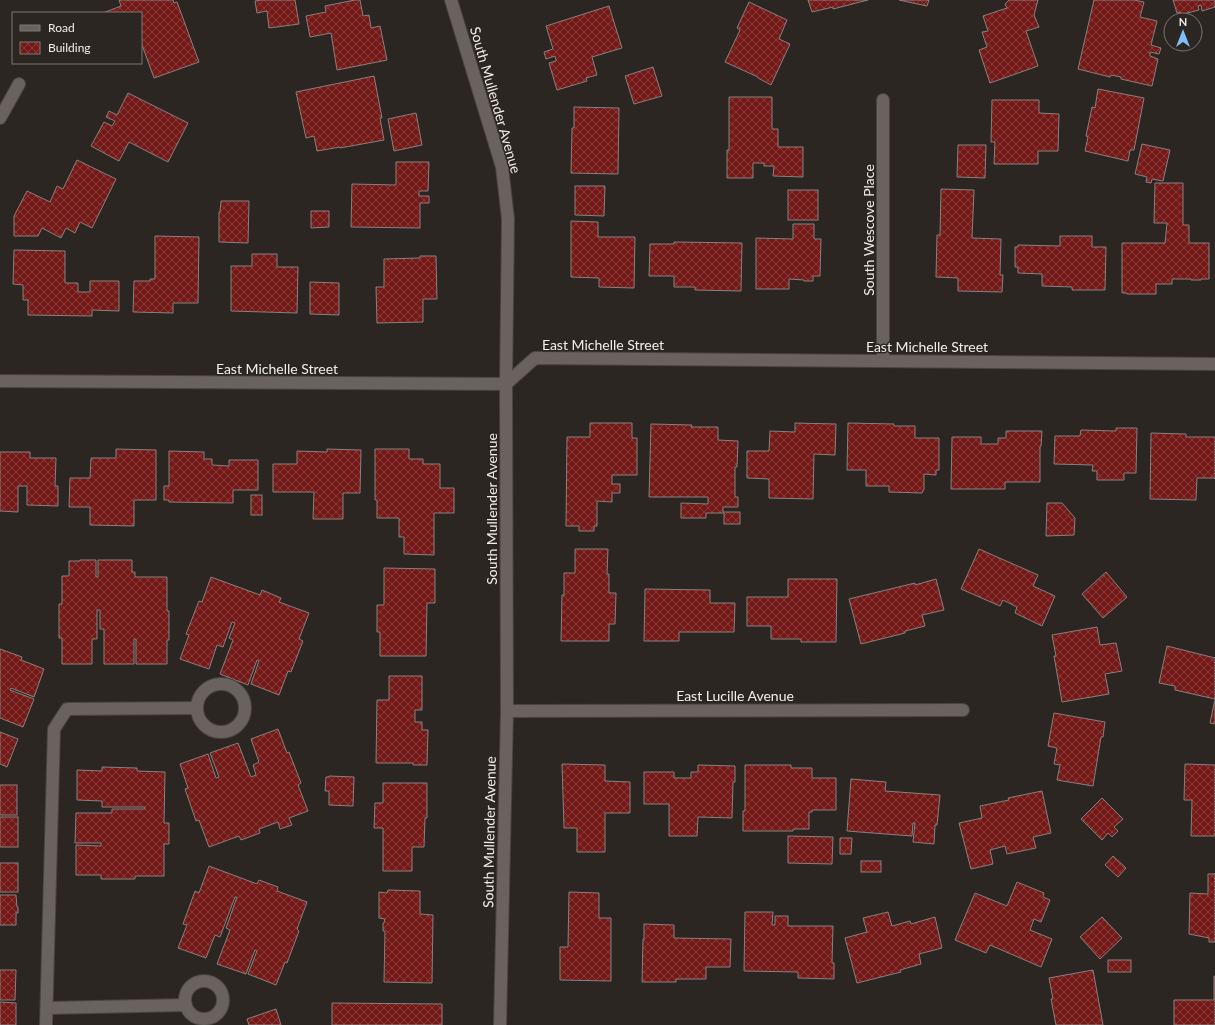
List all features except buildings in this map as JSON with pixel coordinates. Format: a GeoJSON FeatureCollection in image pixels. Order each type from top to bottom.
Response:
{"type":"FeatureCollection","features":[{"type":"Feature","properties":{"kind":"street","name":"South Mullender Avenue"},"geometry":{"type":"LineString","coordinates":[[451,0],[502,166],[508,219],[506,384],[506,711],[500,1025]]}},
{"type":"Feature","properties":{"kind":"street"},"geometry":{"type":"LineString","coordinates":[[0,118],[19,84]]}},
{"type":"Feature","properties":{"kind":"street","name":"South Wescove Place"},"geometry":{"type":"LineString","coordinates":[[883,100],[883,361]]}},
{"type":"Feature","properties":{"kind":"street","name":"East Michelle Street"},"geometry":{"type":"LineString","coordinates":[[0,382],[506,384],[536,358],[1215,364]]}},
{"type":"Feature","properties":{"kind":"street"},"geometry":{"type":"LineString","coordinates":[[46,1025],[54,730],[67,709],[197,708]]}},
{"type":"Feature","properties":{"kind":"street","name":"East Lucille Avenue"},"geometry":{"type":"LineString","coordinates":[[506,711],[962,710]]}},
{"type":"Feature","properties":{"kind":"street"},"geometry":{"type":"LineString","coordinates":[[47,1008],[186,1005]]}}]}
